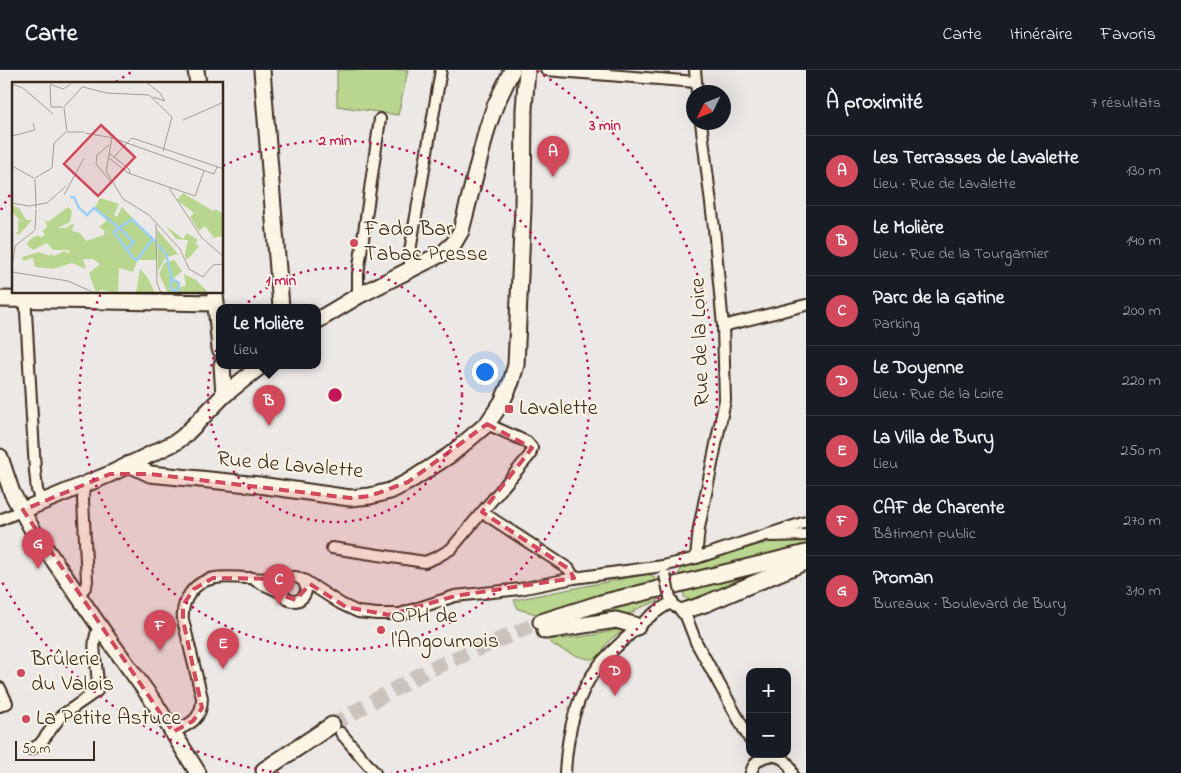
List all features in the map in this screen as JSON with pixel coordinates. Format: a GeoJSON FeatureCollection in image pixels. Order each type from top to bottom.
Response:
{"type":"FeatureCollection","features":[{"type":"Feature","properties":{"kind":"street"},"geometry":{"type":"LineString","coordinates":[[262,70],[281,304]]}},
{"type":"Feature","properties":{"kind":"street"},"geometry":{"type":"LineString","coordinates":[[410,269],[410,251],[441,70]]}},
{"type":"Feature","properties":{"kind":"street"},"geometry":{"type":"LineString","coordinates":[[321,318],[358,296],[443,253],[458,238],[465,218],[487,130],[495,106],[512,70]]}},
{"type":"Feature","properties":{"kind":"street","name":"Rue de Lavalette"},"geometry":{"type":"LineString","coordinates":[[129,464],[150,474],[259,485],[350,498],[370,496],[390,491],[408,482],[450,455],[487,424],[502,402],[516,365],[523,208],[524,109],[527,70]]}},
{"type":"Feature","properties":{"kind":"street"},"geometry":{"type":"LineString","coordinates":[[546,70],[686,86]]}},
{"type":"Feature","properties":{"kind":"street"},"geometry":{"type":"LineString","coordinates":[[695,70],[697,85]]}},
{"type":"Feature","properties":{"kind":"street"},"geometry":{"type":"LineString","coordinates":[[358,296],[358,274],[380,119]]}},
{"type":"Feature","properties":{"kind":"street","name":"Rue de la Loire"},"geometry":{"type":"LineString","coordinates":[[696,558],[725,400],[723,326],[714,228],[701,130]]}},
{"type":"Feature","properties":{"kind":"street"},"geometry":{"type":"LineString","coordinates":[[25,296],[35,471],[40,502]]}},
{"type":"Feature","properties":{"kind":"street"},"geometry":{"type":"LineString","coordinates":[[0,299],[25,296],[216,298]]}},
{"type":"Feature","properties":{"kind":"street"},"geometry":{"type":"LineString","coordinates":[[723,326],[806,305]]}},
{"type":"Feature","properties":{"kind":"street"},"geometry":{"type":"LineString","coordinates":[[222,369],[224,395]]}},
{"type":"Feature","properties":{"kind":"street"},"geometry":{"type":"LineString","coordinates":[[0,520],[110,474],[176,442],[224,395],[257,369]]}},
{"type":"Feature","properties":{"kind":"street"},"geometry":{"type":"LineString","coordinates":[[332,548],[425,562],[451,549],[530,455],[532,448],[527,442],[487,424]]}},
{"type":"Feature","properties":{"kind":"street"},"geometry":{"type":"LineString","coordinates":[[0,457],[12,493],[32,529],[156,705],[198,773]]}},
{"type":"Feature","properties":{"kind":"street"},"geometry":{"type":"LineString","coordinates":[[110,474],[150,474]]}},
{"type":"Feature","properties":{"kind":"street"},"geometry":{"type":"LineString","coordinates":[[78,595],[87,582],[82,500],[84,484]]}},
{"type":"Feature","properties":{"kind":"street"},"geometry":{"type":"LineString","coordinates":[[482,512],[569,569],[574,578]]}},
{"type":"Feature","properties":{"kind":"street"},"geometry":{"type":"LineString","coordinates":[[173,732],[193,722],[201,712],[202,698],[182,610],[185,601],[194,588],[213,578],[285,579],[295,577],[304,580],[340,604],[358,612],[394,614],[412,611],[455,596],[520,589],[574,578],[666,568],[806,522]]}},
{"type":"Feature","properties":{"kind":"street"},"geometry":{"type":"LineString","coordinates":[[760,536],[806,535]]}},
{"type":"Feature","properties":{"kind":"street"},"geometry":{"type":"LineString","coordinates":[[666,568],[699,546],[721,549]]}},
{"type":"Feature","properties":{"kind":"street"},"geometry":{"type":"LineString","coordinates":[[637,627],[616,620],[543,627],[601,603],[806,553]]}},
{"type":"Feature","properties":{"kind":"street"},"geometry":{"type":"LineString","coordinates":[[565,773],[569,732],[584,689],[598,666],[637,627],[675,603],[706,604],[806,562]]}},
{"type":"Feature","properties":{"kind":"street"},"geometry":{"type":"LineString","coordinates":[[666,568],[675,603],[746,733]]}},
{"type":"Feature","properties":{"kind":"street"},"geometry":{"type":"LineString","coordinates":[[251,578],[292,600],[301,600],[304,596],[306,587],[304,580]]}},
{"type":"Feature","properties":{"kind":"street"},"geometry":{"type":"LineString","coordinates":[[282,593],[285,579]]}},
{"type":"Feature","properties":{"kind":"street"},"geometry":{"type":"LineString","coordinates":[[304,596],[330,598]]}},
{"type":"Feature","properties":{"kind":"street"},"geometry":{"type":"LineString","coordinates":[[31,749],[40,744],[62,716],[97,691],[94,642],[96,632],[100,626]]}},
{"type":"Feature","properties":{"kind":"street"},"geometry":{"type":"LineString","coordinates":[[0,688],[4,704]]}},
{"type":"Feature","properties":{"kind":"street"},"geometry":{"type":"LineString","coordinates":[[264,770],[336,729],[375,773]]}},
{"type":"Feature","properties":{"kind":"street"},"geometry":{"type":"LineString","coordinates":[[751,773],[754,764],[759,758]]}},
{"type":"Feature","properties":{"kind":"street"},"geometry":{"type":"LineString","coordinates":[[780,758],[788,764],[792,773]]}},
{"type":"Feature","properties":{"kind":"highlighted area"},"geometry":{"type":"Polygon","coordinates":[[[487,424],[532,448],[482,512],[569,569],[574,578],[455,596],[389,615],[346,607],[310,584],[296,600],[284,596],[283,579],[213,578],[194,589],[183,605],[183,620],[202,708],[193,721],[173,732],[23,510],[110,474],[150,474],[350,498],[370,496],[408,482],[487,424]]]}},
{"type":"Feature","properties":{"kind":"green space"},"geometry":{"type":"Polygon","coordinates":[[[337,70],[408,70],[398,115],[337,106],[337,70]]]}},
{"type":"Feature","properties":{"kind":"green space"},"geometry":{"type":"Polygon","coordinates":[[[806,538],[806,545],[680,577],[679,573],[683,567],[713,557],[744,548],[790,539],[806,538]]]}},
{"type":"Feature","properties":{"kind":"green space"},"geometry":{"type":"Polygon","coordinates":[[[787,564],[692,602],[684,597],[683,590],[787,564]]]}},
{"type":"Feature","properties":{"kind":"green space"},"geometry":{"type":"Polygon","coordinates":[[[648,574],[654,577],[655,581],[536,614],[518,609],[514,600],[648,574]]]}},
{"type":"Feature","properties":{"kind":"green space"},"geometry":{"type":"Polygon","coordinates":[[[658,594],[658,601],[634,610],[635,612],[596,620],[565,622],[658,594]]]}},
{"type":"Feature","properties":{"kind":"green space"},"geometry":{"type":"Polygon","coordinates":[[[620,629],[623,632],[609,641],[601,656],[593,659],[583,658],[570,653],[549,641],[549,639],[585,636],[620,629]]]}},
{"type":"Feature","properties":{"kind":"tunnel"},"geometry":{"type":"LineString","coordinates":[[332,725],[426,671],[541,622]]}},
{"type":"Feature","properties":{"kind":"place","name":"Les Terrasses de Lavalette"},"geometry":{"type":"Point","coordinates":[553,177]}},
{"type":"Feature","properties":{"kind":"place","name":"Fado Bar Tabac Presse"},"geometry":{"type":"Point","coordinates":[354,243]}},
{"type":"Feature","properties":{"kind":"place","name":"Lavalette"},"geometry":{"type":"Point","coordinates":[509,409]}},
{"type":"Feature","properties":{"kind":"place","name":"Le Molière"},"geometry":{"type":"Point","coordinates":[269,426]}},
{"type":"Feature","properties":{"kind":"place","name":"Proman"},"geometry":{"type":"Point","coordinates":[38,569]}},
{"type":"Feature","properties":{"kind":"place","name":"Parc de la Gatine"},"geometry":{"type":"Point","coordinates":[279,605]}},
{"type":"Feature","properties":{"kind":"place","name":"OPH de l'Angoumois"},"geometry":{"type":"Point","coordinates":[381,630]}},
{"type":"Feature","properties":{"kind":"place","name":"CAF de Charente"},"geometry":{"type":"Point","coordinates":[160,651]}},
{"type":"Feature","properties":{"kind":"place","name":"La Villa de Bury"},"geometry":{"type":"Point","coordinates":[223,669]}},
{"type":"Feature","properties":{"kind":"place","name":"Brûlerie du Valois"},"geometry":{"type":"Point","coordinates":[21,673]}},
{"type":"Feature","properties":{"kind":"place","name":"Le Doyenne"},"geometry":{"type":"Point","coordinates":[615,696]}},
{"type":"Feature","properties":{"kind":"place","name":"La Petite Astuce"},"geometry":{"type":"Point","coordinates":[26,719]}}]}
